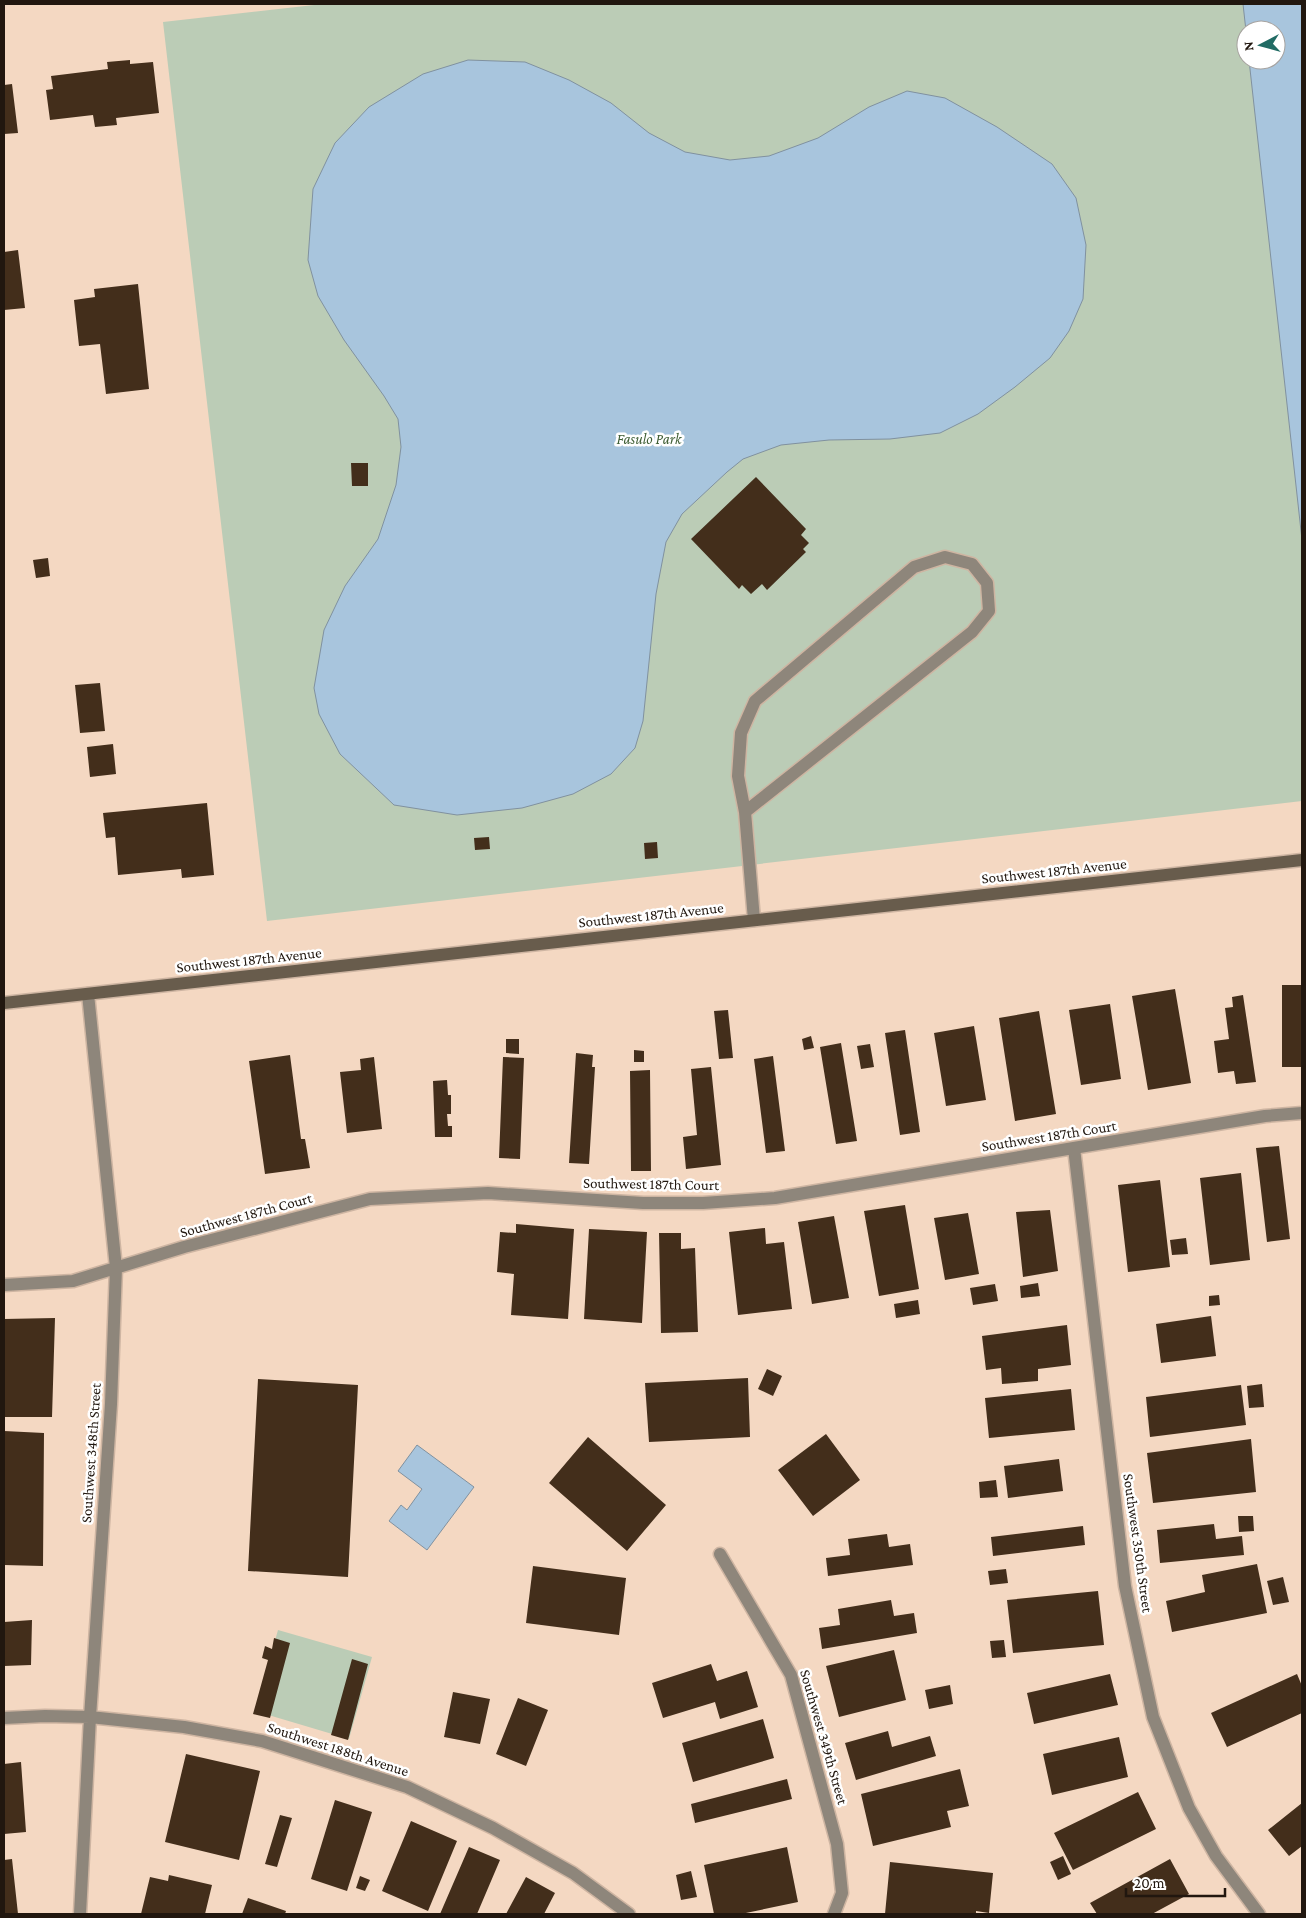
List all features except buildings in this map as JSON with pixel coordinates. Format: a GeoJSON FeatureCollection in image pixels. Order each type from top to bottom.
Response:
{"type":"FeatureCollection","features":[{"type":"Feature","properties":{"kind":"street"},"geometry":{"type":"LineString","coordinates":[[745,812],[972,632],[989,611],[987,583],[972,564],[945,557],[914,567],[755,701],[742,733],[738,776],[745,812],[754,920]]}},
{"type":"Feature","properties":{"kind":"street","name":"Southwest 187th Avenue"},"geometry":{"type":"LineString","coordinates":[[4,1003],[1302,860]]}},
{"type":"Feature","properties":{"kind":"street","name":"Southwest 348th Street"},"geometry":{"type":"LineString","coordinates":[[80,1914],[90,1717],[111,1404],[116,1268],[88,994]]}},
{"type":"Feature","properties":{"kind":"street","name":"Southwest 187th Court"},"geometry":{"type":"LineString","coordinates":[[4,1285],[73,1281],[184,1247],[370,1199],[488,1193],[643,1203],[703,1203],[776,1198],[1265,1116],[1302,1113]]}},
{"type":"Feature","properties":{"kind":"street","name":"Southwest 350th Street"},"geometry":{"type":"LineString","coordinates":[[1074,1148],[1125,1586],[1153,1718],[1189,1808],[1216,1856],[1259,1914]]}},
{"type":"Feature","properties":{"kind":"street","name":"Southwest 349th Street"},"geometry":{"type":"LineString","coordinates":[[720,1554],[792,1675],[837,1844],[842,1894],[834,1914]]}},
{"type":"Feature","properties":{"kind":"street","name":"Southwest 188th Avenue"},"geometry":{"type":"LineString","coordinates":[[4,1718],[45,1716],[90,1717],[184,1727],[262,1741],[407,1787],[494,1828],[573,1873],[629,1914]]}},
{"type":"Feature","properties":{"kind":"green space","name":"Fasulo Park"},"geometry":{"type":"Polygon","coordinates":[[[323,4],[1302,4],[1302,801],[267,921],[163,22],[323,4]]]}},
{"type":"Feature","properties":{"kind":"green space"},"geometry":{"type":"Polygon","coordinates":[[[278,1630],[372,1657],[349,1739],[255,1711],[278,1630]]]}},
{"type":"Feature","properties":{"kind":"water"},"geometry":{"type":"Polygon","coordinates":[[[1243,4],[1302,4],[1302,540],[1250,70],[1286,70],[1286,20],[1245,20],[1243,4]]]}},
{"type":"Feature","properties":{"kind":"water"},"geometry":{"type":"Polygon","coordinates":[[[468,60],[525,62],[569,80],[611,103],[649,133],[685,152],[730,160],[769,156],[818,138],[869,107],[907,91],[945,98],[997,127],[1052,164],[1076,198],[1086,245],[1083,299],[1069,331],[1050,358],[978,414],[940,433],[890,439],[829,440],[781,445],[743,459],[682,514],[666,542],[656,594],[643,721],[635,748],[611,774],[573,794],[522,808],[457,815],[394,805],[340,754],[319,714],[314,688],[324,630],[345,586],[378,539],[396,485],[401,447],[398,419],[344,340],[318,296],[308,260],[313,189],[335,143],[369,107],[423,74],[468,60]]]}},
{"type":"Feature","properties":{"kind":"water"},"geometry":{"type":"Polygon","coordinates":[[[417,1445],[474,1487],[427,1550],[389,1521],[401,1505],[407,1510],[422,1489],[398,1471],[417,1445]]]}}]}
